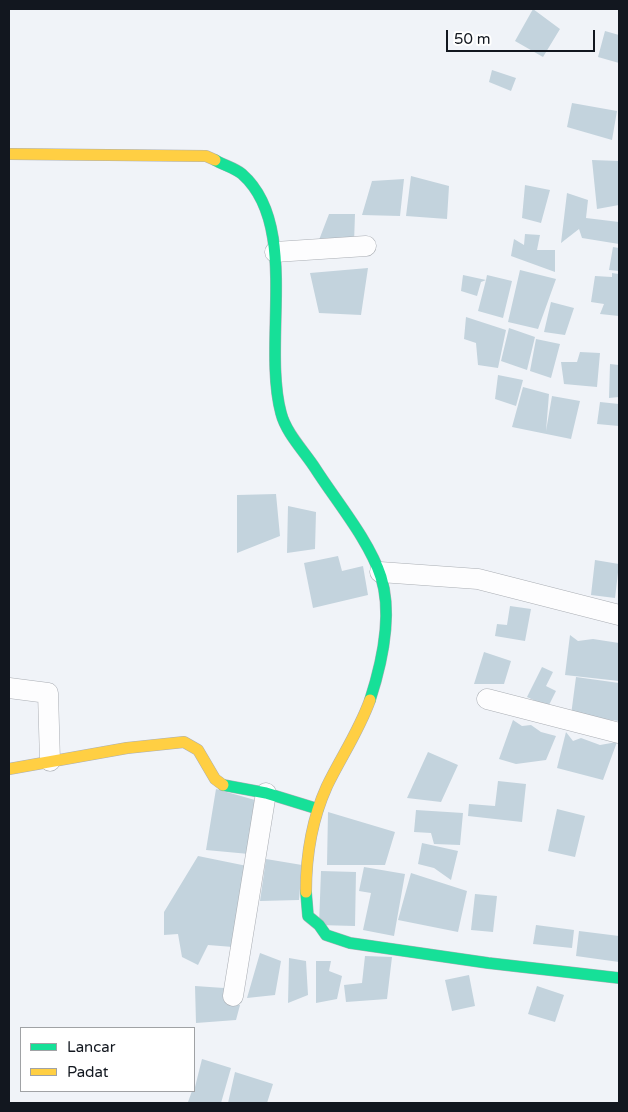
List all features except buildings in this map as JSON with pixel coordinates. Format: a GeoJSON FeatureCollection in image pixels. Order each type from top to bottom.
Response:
{"type":"FeatureCollection","features":[{"type":"Feature","properties":{"kind":"street"},"geometry":{"type":"LineString","coordinates":[[9,154],[206,156],[234,167],[252,182],[262,196],[274,233],[273,376],[281,417],[359,534],[380,572],[386,610],[379,665],[364,715],[318,809],[307,878],[306,900],[308,916],[319,925],[326,935],[350,942],[488,964],[619,978]]}},
{"type":"Feature","properties":{"kind":"street"},"geometry":{"type":"LineString","coordinates":[[275,252],[366,246]]}},
{"type":"Feature","properties":{"kind":"street"},"geometry":{"type":"LineString","coordinates":[[380,572],[478,579],[619,614]]}},
{"type":"Feature","properties":{"kind":"street"},"geometry":{"type":"LineString","coordinates":[[9,688],[48,693],[50,761]]}},
{"type":"Feature","properties":{"kind":"street"},"geometry":{"type":"LineString","coordinates":[[488,699],[619,733]]}},
{"type":"Feature","properties":{"kind":"street"},"geometry":{"type":"LineString","coordinates":[[9,769],[127,748],[184,742],[190,744],[202,754],[215,780],[220,784],[266,793],[318,809]]}},
{"type":"Feature","properties":{"kind":"street"},"geometry":{"type":"LineString","coordinates":[[233,996],[258,853],[266,793]]}},
{"type":"Feature","properties":{"kind":"traffic: fast"},"geometry":{"type":"LineString","coordinates":[[215,160],[242,174],[260,196],[270,223],[275,253],[276,384],[283,420],[291,435],[369,549],[381,577],[386,607],[386,623],[382,655],[370,700]]}},
{"type":"Feature","properties":{"kind":"traffic: fast"},"geometry":{"type":"LineString","coordinates":[[223,785],[266,793],[318,809]]}},
{"type":"Feature","properties":{"kind":"traffic: fast"},"geometry":{"type":"LineString","coordinates":[[306,892],[308,916],[319,925],[326,935],[350,943],[488,963],[619,978]]}},
{"type":"Feature","properties":{"kind":"traffic: slow"},"geometry":{"type":"LineString","coordinates":[[9,154],[206,156],[215,160]]}},
{"type":"Feature","properties":{"kind":"traffic: slow"},"geometry":{"type":"LineString","coordinates":[[306,892],[307,865],[317,811],[327,786],[370,700]]}},
{"type":"Feature","properties":{"kind":"traffic: slow"},"geometry":{"type":"LineString","coordinates":[[9,769],[127,748],[184,742],[198,750],[215,779],[223,785]]}}]}
